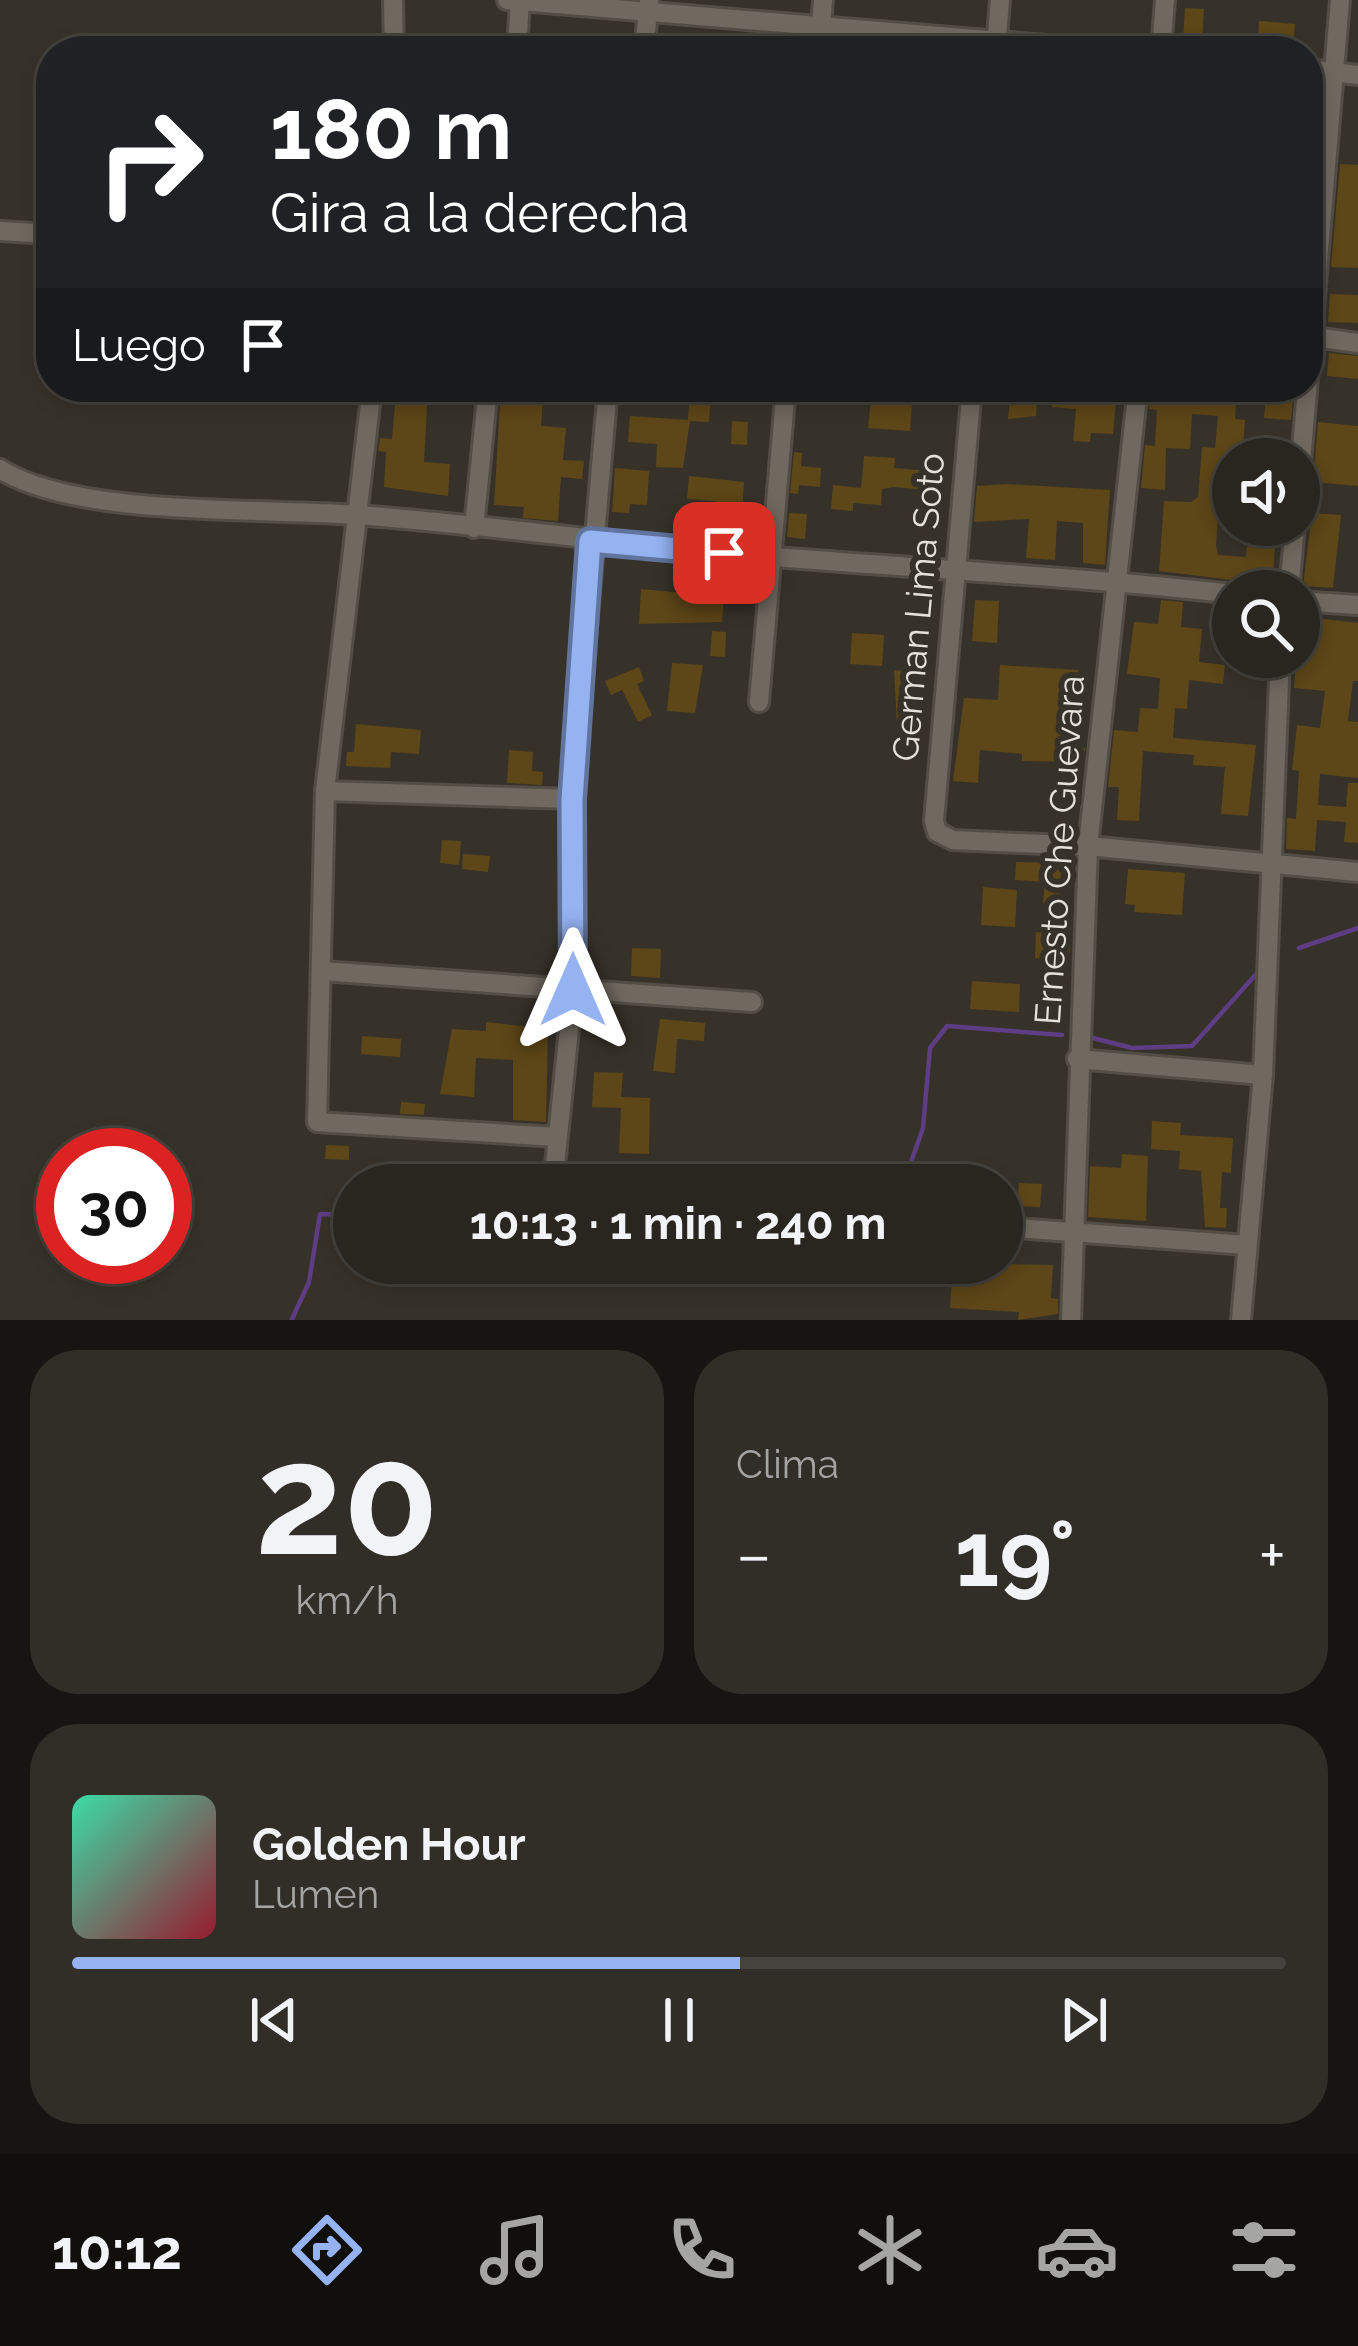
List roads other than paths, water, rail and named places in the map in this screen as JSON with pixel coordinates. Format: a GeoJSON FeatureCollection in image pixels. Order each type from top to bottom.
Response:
{"type":"FeatureCollection","features":[{"type":"Feature","properties":{"kind":"street"},"geometry":{"type":"LineString","coordinates":[[393,0],[394,36]]}},
{"type":"Feature","properties":{"kind":"street"},"geometry":{"type":"LineString","coordinates":[[507,0],[649,4],[920,36]]}},
{"type":"Feature","properties":{"kind":"street"},"geometry":{"type":"LineString","coordinates":[[518,36],[520,0]]}},
{"type":"Feature","properties":{"kind":"street"},"geometry":{"type":"LineString","coordinates":[[820,36],[823,0]]}},
{"type":"Feature","properties":{"kind":"street"},"geometry":{"type":"LineString","coordinates":[[997,36],[1000,0]]}},
{"type":"Feature","properties":{"kind":"street"},"geometry":{"type":"LineString","coordinates":[[1162,36],[1165,0]]}},
{"type":"Feature","properties":{"kind":"street"},"geometry":{"type":"LineString","coordinates":[[1323,204],[1340,0]]}},
{"type":"Feature","properties":{"kind":"street"},"geometry":{"type":"LineString","coordinates":[[646,36],[649,4]]}},
{"type":"Feature","properties":{"kind":"street"},"geometry":{"type":"LineString","coordinates":[[1323,70],[1358,75]]}},
{"type":"Feature","properties":{"kind":"street"},"geometry":{"type":"LineString","coordinates":[[0,231],[36,233]]}},
{"type":"Feature","properties":{"kind":"street"},"geometry":{"type":"LineString","coordinates":[[1323,338],[1358,343]]}},
{"type":"Feature","properties":{"kind":"street"},"geometry":{"type":"LineString","coordinates":[[371,402],[325,790],[317,1122],[557,1137]]}},
{"type":"Feature","properties":{"kind":"street"},"geometry":{"type":"LineString","coordinates":[[474,528],[487,402]]}},
{"type":"Feature","properties":{"kind":"street"},"geometry":{"type":"LineString","coordinates":[[555,1164],[573,990],[572,800],[590,541],[606,402]]}},
{"type":"Feature","properties":{"kind":"street"},"geometry":{"type":"LineString","coordinates":[[759,702],[784,402]]}},
{"type":"Feature","properties":{"kind":"street","name":"German Lima Soto"},"geometry":{"type":"LineString","coordinates":[[970,402],[934,821],[937,832],[953,840],[1088,846]]}},
{"type":"Feature","properties":{"kind":"street","name":"Ernesto Che Guevara"},"geometry":{"type":"LineString","coordinates":[[1071,1320],[1088,846],[1136,402]]}},
{"type":"Feature","properties":{"kind":"street"},"geometry":{"type":"LineString","coordinates":[[1303,438],[1306,402]]}},
{"type":"Feature","properties":{"kind":"street"},"geometry":{"type":"LineString","coordinates":[[0,470],[31,486],[76,499],[360,515],[590,541],[769,557],[959,566],[1212,592]]}},
{"type":"Feature","properties":{"kind":"street"},"geometry":{"type":"LineString","coordinates":[[1320,602],[1358,605]]}},
{"type":"Feature","properties":{"kind":"street"},"geometry":{"type":"LineString","coordinates":[[1241,1320],[1263,1076],[1279,678]]}},
{"type":"Feature","properties":{"kind":"street"},"geometry":{"type":"LineString","coordinates":[[325,790],[572,800]]}},
{"type":"Feature","properties":{"kind":"street"},"geometry":{"type":"LineString","coordinates":[[1088,846],[1358,872]]}},
{"type":"Feature","properties":{"kind":"street"},"geometry":{"type":"LineString","coordinates":[[322,971],[752,1002]]}},
{"type":"Feature","properties":{"kind":"street"},"geometry":{"type":"LineString","coordinates":[[1077,1059],[1263,1076]]}},
{"type":"Feature","properties":{"kind":"street"},"geometry":{"type":"LineString","coordinates":[[1023,1228],[1247,1245]]}},
{"type":"Feature","properties":{"kind":"waterway"},"geometry":{"type":"LineString","coordinates":[[1299,948],[1358,928]]}},
{"type":"Feature","properties":{"kind":"waterway"},"geometry":{"type":"LineString","coordinates":[[1093,1038],[1132,1048],[1192,1046],[1259,971]]}},
{"type":"Feature","properties":{"kind":"waterway"},"geometry":{"type":"LineString","coordinates":[[910,1164],[923,1128],[930,1048],[947,1026],[1062,1035]]}},
{"type":"Feature","properties":{"kind":"waterway"},"geometry":{"type":"LineString","coordinates":[[292,1319],[309,1282],[320,1214],[333,1214]]}}]}
